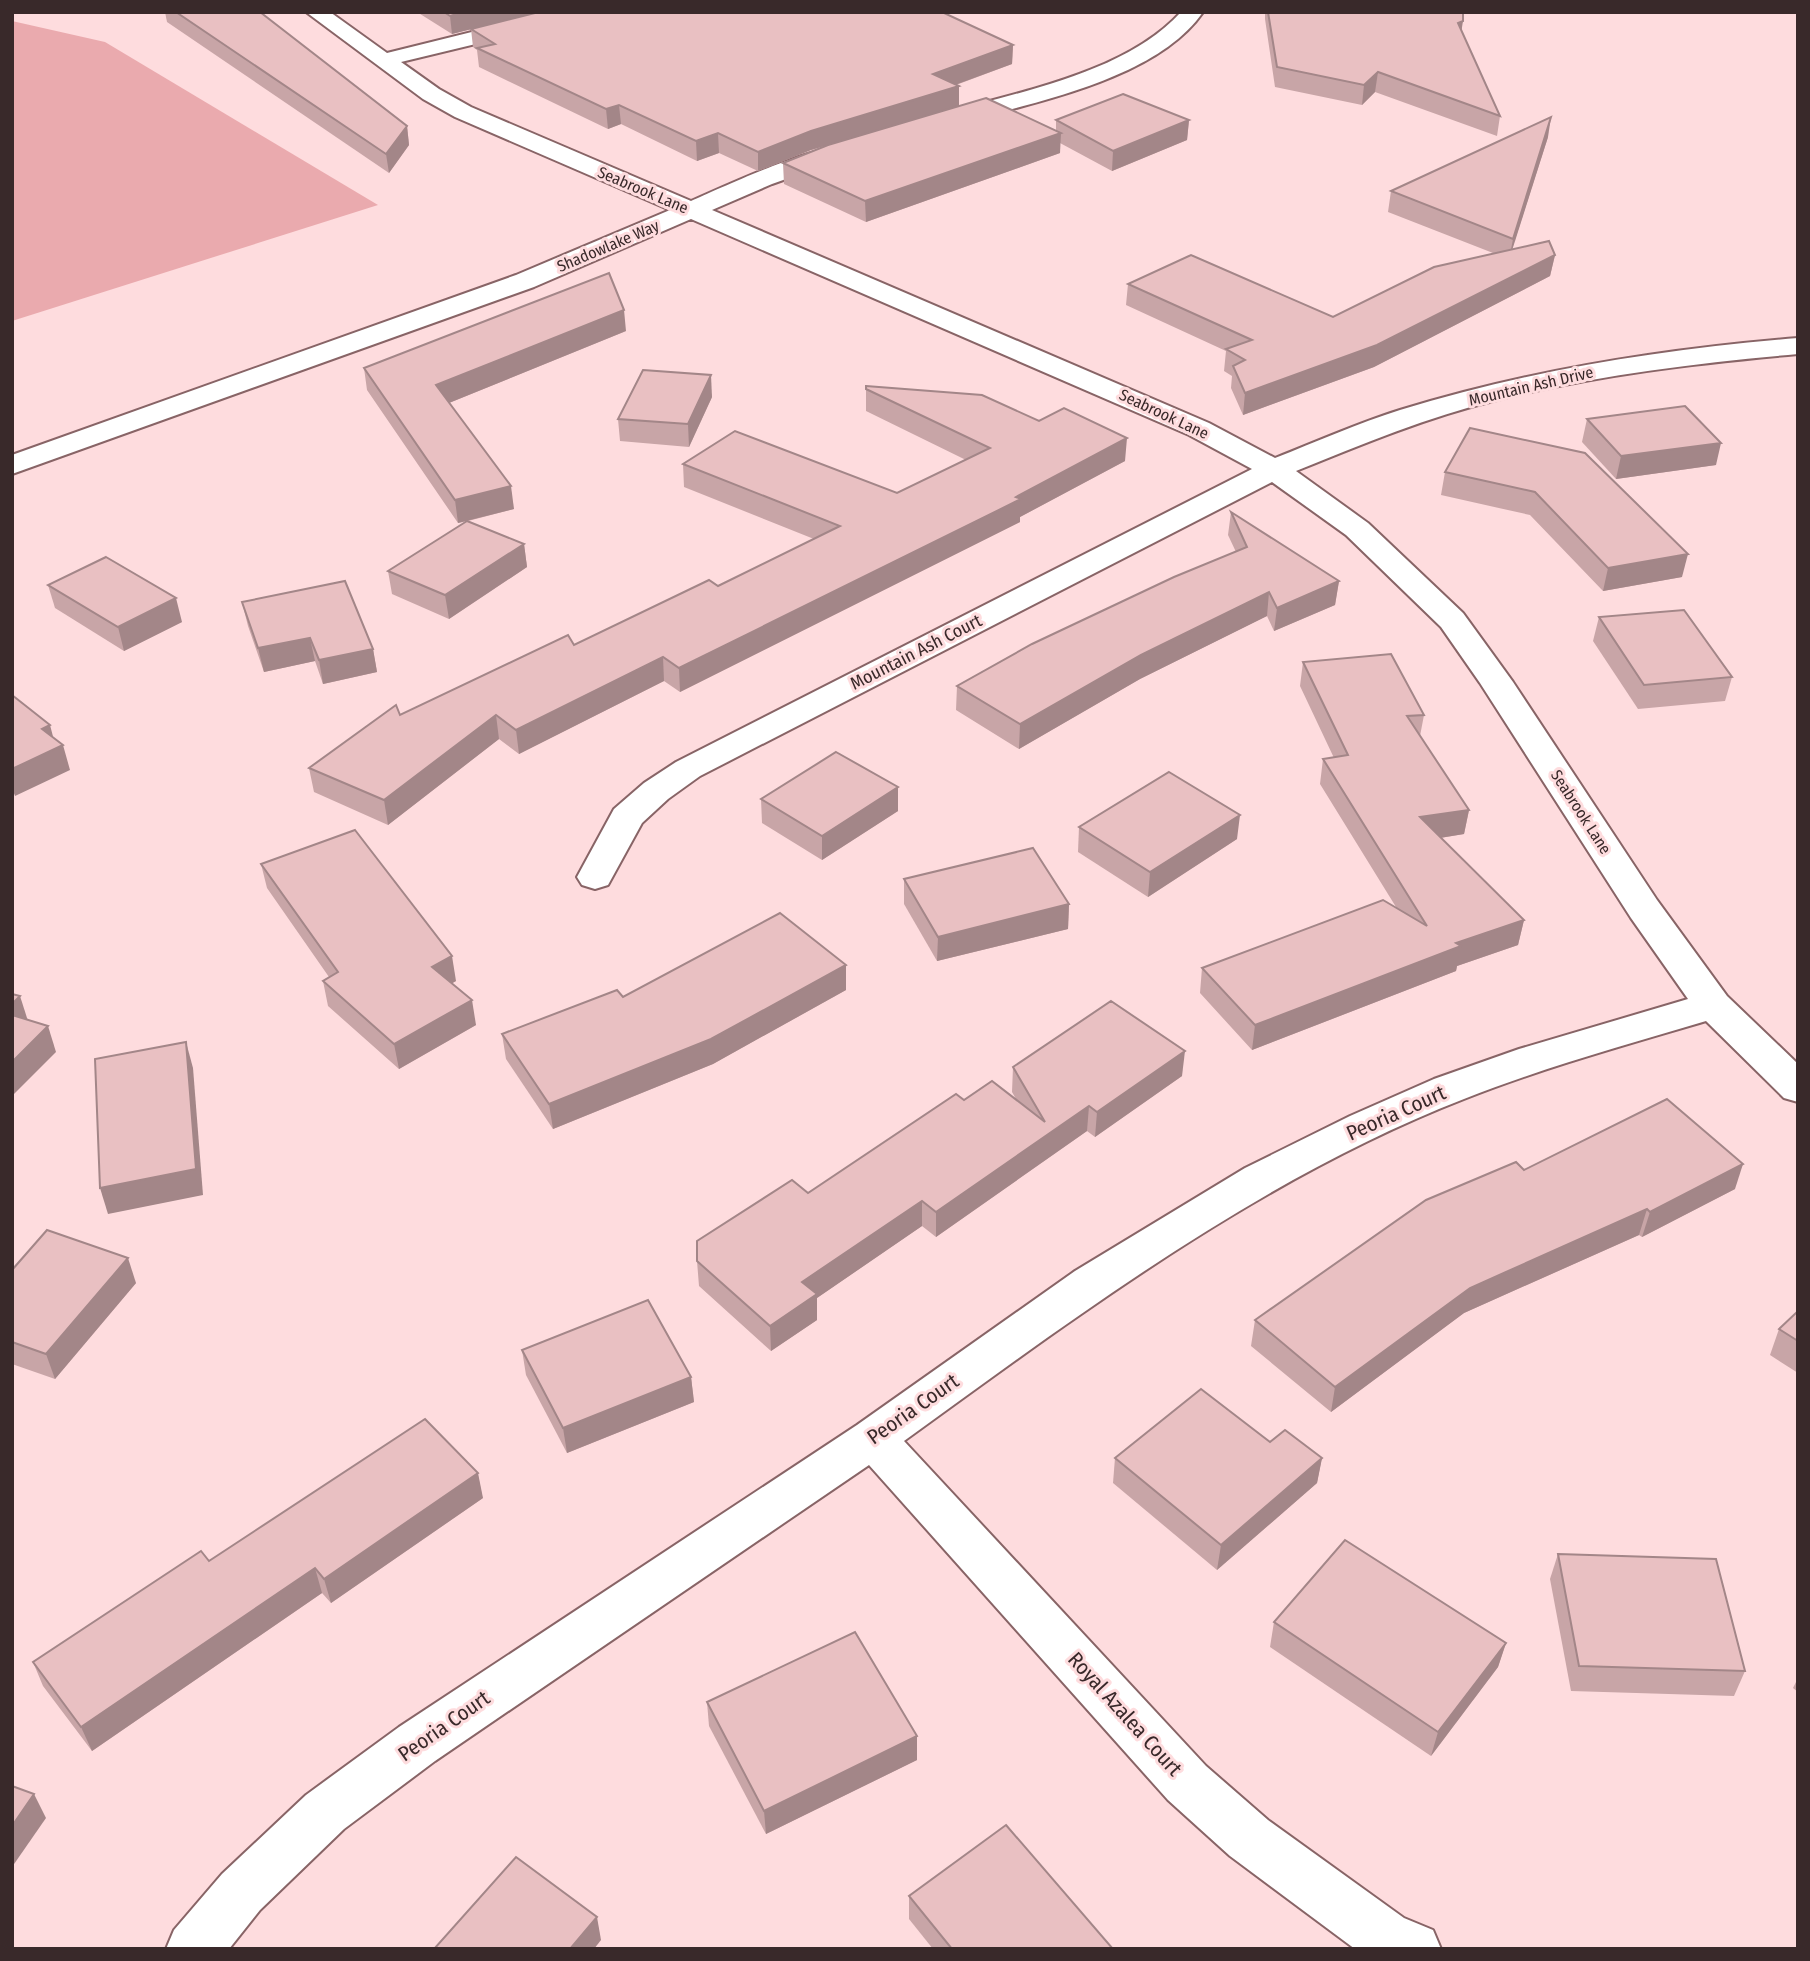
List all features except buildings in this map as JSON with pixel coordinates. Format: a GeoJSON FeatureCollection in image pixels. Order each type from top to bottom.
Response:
{"type":"FeatureCollection","features":[{"type":"Feature","properties":{"kind":"street","name":"Seabrook Lane"},"geometry":{"type":"LineString","coordinates":[[316,12],[432,94],[463,112],[1199,429],[1274,469],[1357,529],[1452,620],[1496,682],[1644,909],[1713,1006],[1798,1088]]}},
{"type":"Feature","properties":{"kind":"street"},"geometry":{"type":"LineString","coordinates":[[384,60],[579,12]]}},
{"type":"Feature","properties":{"kind":"street"},"geometry":{"type":"LineString","coordinates":[[920,128],[1109,70],[1142,54],[1178,30],[1193,12]]}},
{"type":"Feature","properties":{"kind":"street","name":"Shadowlake Way"},"geometry":{"type":"LineString","coordinates":[[12,465],[525,281],[763,179],[858,147]]}},
{"type":"Feature","properties":{"kind":"street","name":"Mountain Ash Drive"},"geometry":{"type":"LineString","coordinates":[[1274,469],[1407,417],[1489,393],[1630,364],[1798,345]]}},
{"type":"Feature","properties":{"kind":"street","name":"Mountain Ash Court"},"geometry":{"type":"LineString","coordinates":[[595,877],[627,817],[656,790],[688,769],[1274,469]]}},
{"type":"Feature","properties":{"kind":"street","name":"Peoria Court"},"geometry":{"type":"LineString","coordinates":[[194,1949],[241,1892],[325,1812],[417,1744],[873,1438],[1091,1283],[1260,1178],[1448,1089],[1533,1059],[1713,1006]]}},
{"type":"Feature","properties":{"kind":"street","name":"Royal Azalea Court"},"geometry":{"type":"LineString","coordinates":[[873,1438],[1187,1783],[1249,1838],[1384,1937],[1413,1949]]}},
{"type":"Feature","properties":{"kind":"shaded area"},"geometry":{"type":"Polygon","coordinates":[[[12,21],[105,42],[378,205],[12,321],[12,21]]]}}]}
